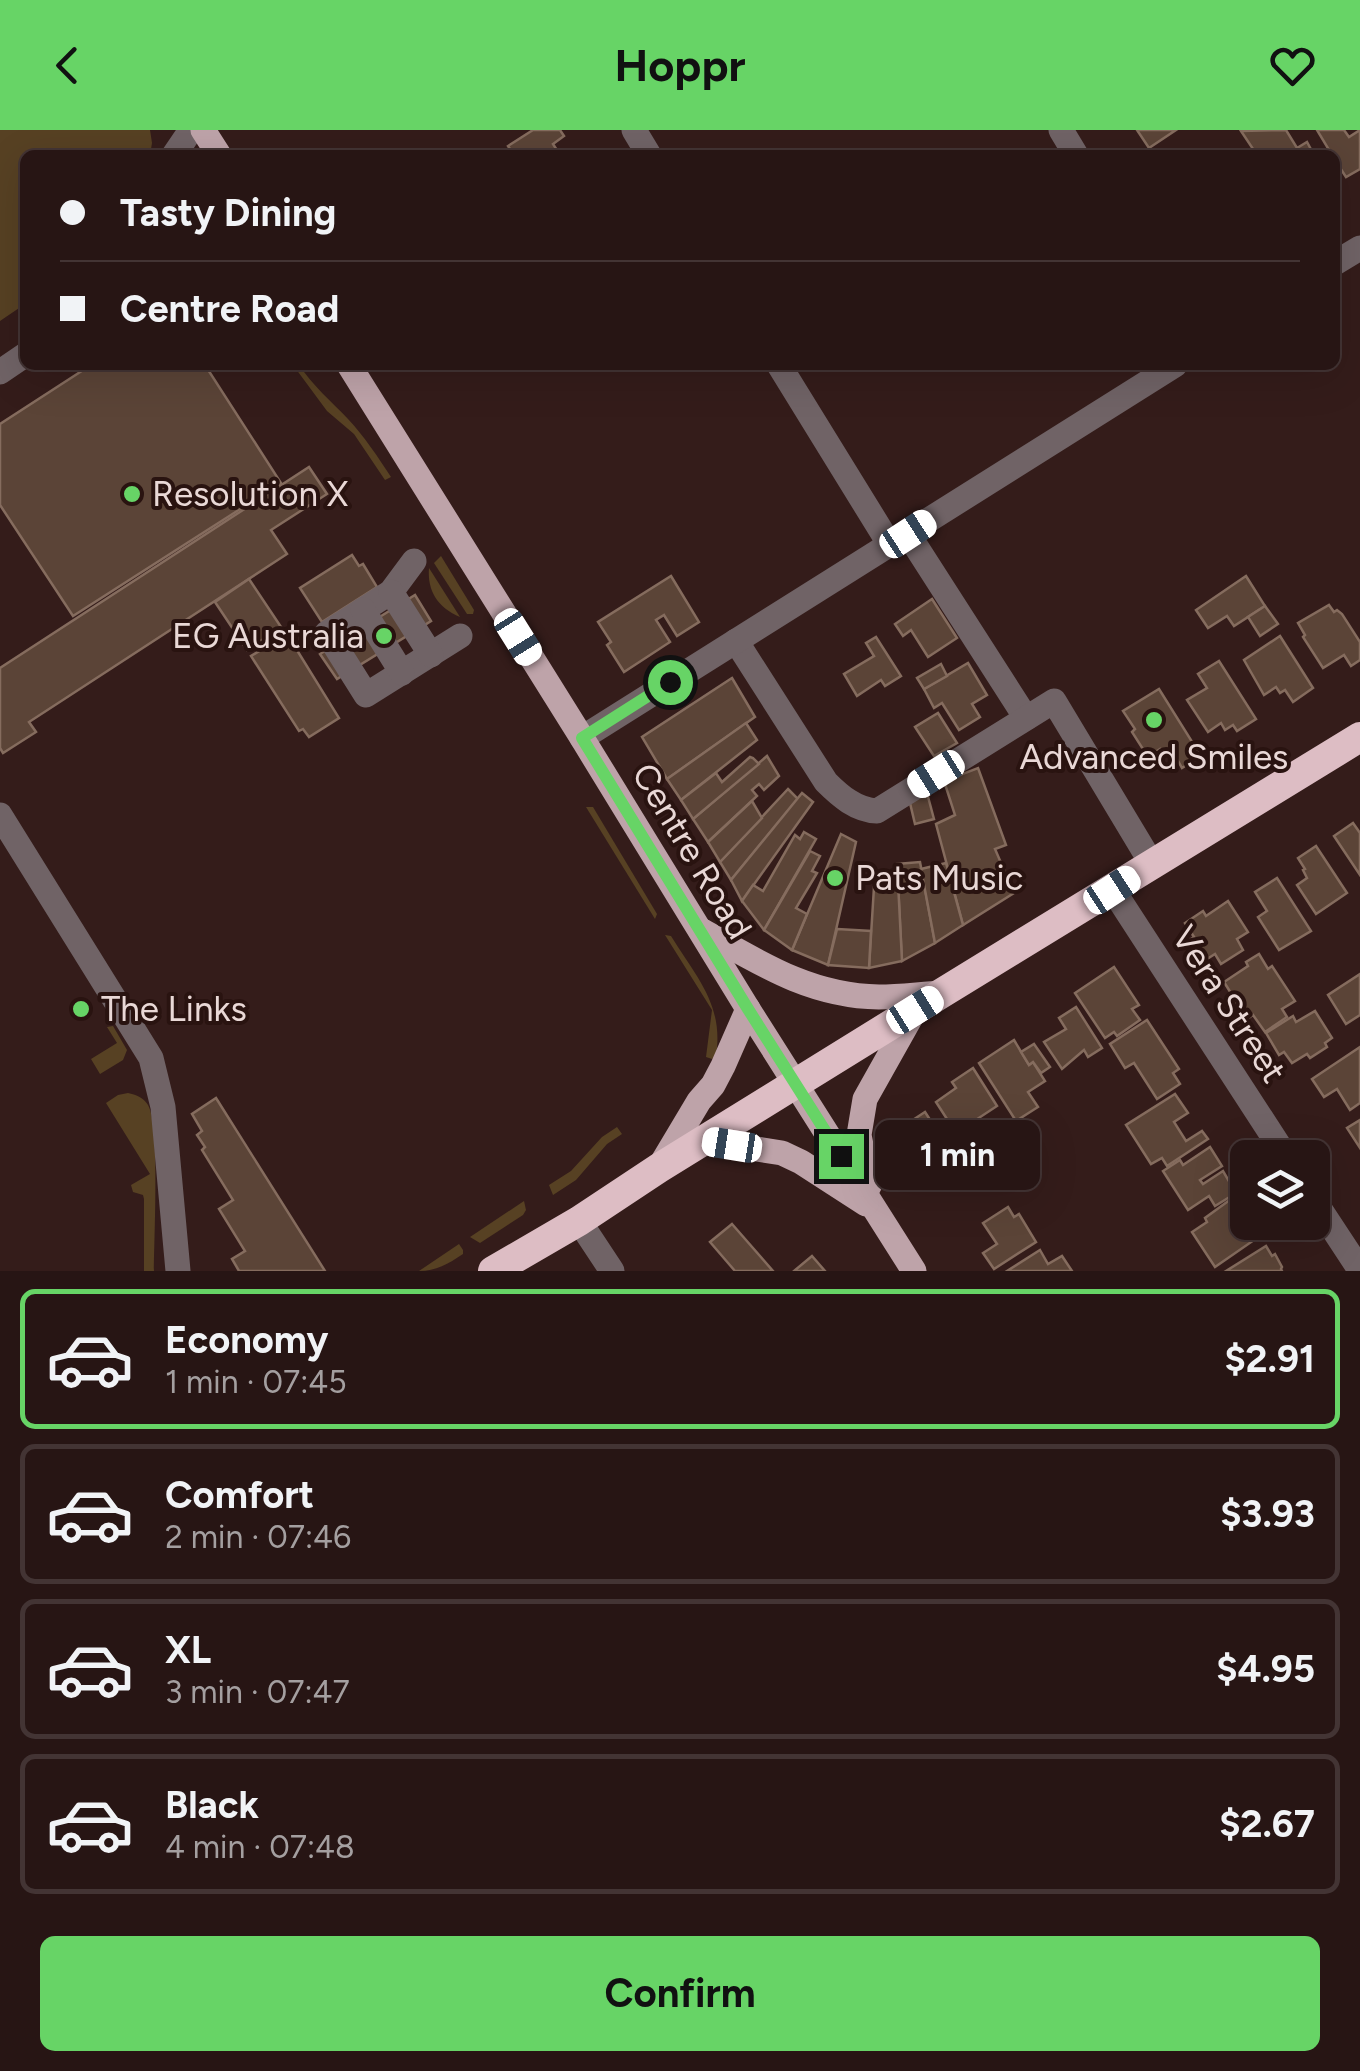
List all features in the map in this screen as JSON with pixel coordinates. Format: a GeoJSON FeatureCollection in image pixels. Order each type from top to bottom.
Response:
{"type":"FeatureCollection","features":[{"type":"Feature","properties":{"kind":"highway"},"geometry":{"type":"LineString","coordinates":[[493,1271],[1360,737]]}},
{"type":"Feature","properties":{"kind":"main road","name":"Centre Road"},"geometry":{"type":"LineString","coordinates":[[352,370],[914,1271]]}},
{"type":"Feature","properties":{"kind":"main road"},"geometry":{"type":"LineString","coordinates":[[699,929],[804,985],[878,997],[942,993]]}},
{"type":"Feature","properties":{"kind":"main road"},"geometry":{"type":"LineString","coordinates":[[660,1168],[724,1066],[748,1009]]}},
{"type":"Feature","properties":{"kind":"main road"},"geometry":{"type":"LineString","coordinates":[[875,1210],[858,1134],[865,1099],[915,1010]]}},
{"type":"Feature","properties":{"kind":"main road"},"geometry":{"type":"LineString","coordinates":[[706,1141],[782,1153],[875,1210]]}},
{"type":"Feature","properties":{"kind":"street"},"geometry":{"type":"LineString","coordinates":[[782,370],[1026,718]]}},
{"type":"Feature","properties":{"kind":"street"},"geometry":{"type":"LineString","coordinates":[[582,738],[1167,370]]}},
{"type":"Feature","properties":{"kind":"street"},"geometry":{"type":"LineString","coordinates":[[414,561],[391,592],[327,633],[366,696],[460,636]]}},
{"type":"Feature","properties":{"kind":"street"},"geometry":{"type":"LineString","coordinates":[[391,592],[431,655]]}},
{"type":"Feature","properties":{"kind":"street"},"geometry":{"type":"LineString","coordinates":[[363,610],[402,673]]}},
{"type":"Feature","properties":{"kind":"street"},"geometry":{"type":"LineString","coordinates":[[736,641],[826,782],[842,798],[868,811],[876,811],[1054,701],[1152,864]]}},
{"type":"Feature","properties":{"kind":"street"},"geometry":{"type":"LineString","coordinates":[[0,815],[151,1058],[163,1107],[178,1271]]}},
{"type":"Feature","properties":{"kind":"street","name":"Vera Street"},"geometry":{"type":"LineString","coordinates":[[1112,890],[1275,1140]]}},
{"type":"Feature","properties":{"kind":"street"},"geometry":{"type":"LineString","coordinates":[[579,1221],[612,1271]]}},
{"type":"Feature","properties":{"kind":"street"},"geometry":{"type":"LineString","coordinates":[[1330,1224],[1360,1270]]}},
{"type":"Feature","properties":{"kind":"shaded area"},"geometry":{"type":"Polygon","coordinates":[[[0,130],[150,130],[151,150],[20,150],[20,307],[0,321],[0,130]]]}},
{"type":"Feature","properties":{"kind":"shaded area"},"geometry":{"type":"Polygon","coordinates":[[[297,370],[303,370],[354,426],[391,477],[385,480],[354,434],[327,411],[297,370]]]}},
{"type":"Feature","properties":{"kind":"shaded area"},"geometry":{"type":"Polygon","coordinates":[[[441,556],[473,614],[467,614],[434,563],[441,556]]]}},
{"type":"Feature","properties":{"kind":"shaded area"},"geometry":{"type":"Polygon","coordinates":[[[429,568],[460,617],[436,598],[429,568]]]}},
{"type":"Feature","properties":{"kind":"shaded area"},"geometry":{"type":"Polygon","coordinates":[[[586,807],[593,807],[657,914],[655,919],[586,807]]]}},
{"type":"Feature","properties":{"kind":"shaded area"},"geometry":{"type":"Polygon","coordinates":[[[665,935],[671,936],[712,1007],[717,1038],[716,1056],[712,1059],[706,1057],[712,1010],[665,935]]]}},
{"type":"Feature","properties":{"kind":"shaded area"},"geometry":{"type":"Polygon","coordinates":[[[113,1026],[127,1050],[123,1060],[100,1074],[91,1059],[117,1043],[107,1027],[113,1026]]]}},
{"type":"Feature","properties":{"kind":"shaded area"},"geometry":{"type":"Polygon","coordinates":[[[128,1093],[144,1100],[152,1117],[154,1271],[144,1271],[144,1199],[133,1192],[131,1185],[150,1174],[106,1103],[128,1093]]]}},
{"type":"Feature","properties":{"kind":"shaded area"},"geometry":{"type":"Polygon","coordinates":[[[617,1127],[622,1134],[607,1144],[576,1180],[553,1195],[549,1185],[571,1171],[602,1137],[617,1127]]]}},
{"type":"Feature","properties":{"kind":"shaded area"},"geometry":{"type":"Polygon","coordinates":[[[524,1201],[523,1215],[480,1243],[470,1237],[524,1201]]]}},
{"type":"Feature","properties":{"kind":"shaded area"},"geometry":{"type":"Polygon","coordinates":[[[459,1244],[463,1254],[442,1266],[419,1271],[459,1244]]]}},
{"type":"Feature","properties":{"kind":"building"},"geometry":{"type":"Polygon","coordinates":[[[533,130],[560,130],[564,136],[553,144],[557,150],[511,150],[508,146],[533,130]]]}},
{"type":"Feature","properties":{"kind":"building"},"geometry":{"type":"Polygon","coordinates":[[[1137,130],[1176,130],[1149,148],[1137,130]]]}},
{"type":"Feature","properties":{"kind":"building"},"geometry":{"type":"Polygon","coordinates":[[[1286,130],[1297,148],[1307,142],[1311,150],[1254,150],[1241,131],[1286,130]]]}},
{"type":"Feature","properties":{"kind":"building"},"geometry":{"type":"Polygon","coordinates":[[[1317,130],[1344,130],[1349,137],[1360,130],[1360,169],[1346,177],[1340,168],[1340,150],[1329,150],[1317,130]]]}},
{"type":"Feature","properties":{"kind":"building","name":"Resolution X"},"geometry":{"type":"Polygon","coordinates":[[[83,370],[208,370],[281,483],[73,616],[0,505],[0,424],[83,370]]]}},
{"type":"Feature","properties":{"kind":"building"},"geometry":{"type":"Polygon","coordinates":[[[309,467],[327,494],[271,530],[287,554],[29,722],[36,732],[3,753],[0,668],[309,467]]]}},
{"type":"Feature","properties":{"kind":"building"},"geometry":{"type":"Polygon","coordinates":[[[352,555],[359,566],[363,564],[377,587],[322,622],[300,588],[352,555]]]}},
{"type":"Feature","properties":{"kind":"building"},"geometry":{"type":"Polygon","coordinates":[[[671,576],[699,622],[677,636],[664,615],[656,620],[670,642],[624,672],[598,622],[671,576]]]}},
{"type":"Feature","properties":{"kind":"building"},"geometry":{"type":"Polygon","coordinates":[[[1246,576],[1265,606],[1234,626],[1227,616],[1208,628],[1196,610],[1246,576]]]}},
{"type":"Feature","properties":{"kind":"building"},"geometry":{"type":"Polygon","coordinates":[[[249,579],[281,627],[247,650],[215,602],[249,579]]]}},
{"type":"Feature","properties":{"kind":"building"},"geometry":{"type":"Polygon","coordinates":[[[415,595],[431,621],[337,679],[320,654],[415,595]]]}},
{"type":"Feature","properties":{"kind":"building"},"geometry":{"type":"Polygon","coordinates":[[[932,599],[957,638],[928,657],[911,630],[903,636],[895,624],[932,599]]]}},
{"type":"Feature","properties":{"kind":"building"},"geometry":{"type":"Polygon","coordinates":[[[1329,605],[1342,614],[1360,642],[1360,660],[1351,666],[1344,655],[1323,668],[1303,637],[1298,623],[1329,605]]]}},
{"type":"Feature","properties":{"kind":"building"},"geometry":{"type":"Polygon","coordinates":[[[1265,606],[1278,624],[1260,636],[1248,617],[1265,606]]]}},
{"type":"Feature","properties":{"kind":"building"},"geometry":{"type":"Polygon","coordinates":[[[287,634],[339,718],[309,737],[303,729],[299,731],[251,656],[287,634]]]}},
{"type":"Feature","properties":{"kind":"building"},"geometry":{"type":"Polygon","coordinates":[[[1280,636],[1313,688],[1293,702],[1285,690],[1280,693],[1276,687],[1264,695],[1244,660],[1280,636]]]}},
{"type":"Feature","properties":{"kind":"building"},"geometry":{"type":"Polygon","coordinates":[[[876,637],[901,676],[885,686],[881,680],[857,696],[844,674],[874,656],[866,643],[876,637]]]}},
{"type":"Feature","properties":{"kind":"building"},"geometry":{"type":"Polygon","coordinates":[[[1219,661],[1256,719],[1237,731],[1233,725],[1225,730],[1221,723],[1208,732],[1187,700],[1207,688],[1198,674],[1219,661]]]}},
{"type":"Feature","properties":{"kind":"building"},"geometry":{"type":"Polygon","coordinates":[[[968,663],[987,695],[972,704],[980,717],[959,730],[942,703],[934,708],[924,689],[968,663]]]}},
{"type":"Feature","properties":{"kind":"building"},"geometry":{"type":"Polygon","coordinates":[[[941,664],[947,676],[924,689],[917,678],[941,664]]]}},
{"type":"Feature","properties":{"kind":"building"},"geometry":{"type":"Polygon","coordinates":[[[732,678],[755,717],[667,779],[642,737],[732,678]]]}},
{"type":"Feature","properties":{"kind":"building","name":"Advanced Smiles"},"geometry":{"type":"Polygon","coordinates":[[[1159,689],[1201,756],[1182,768],[1173,752],[1162,753],[1160,749],[1148,757],[1123,711],[1159,689]]]}},
{"type":"Feature","properties":{"kind":"building"},"geometry":{"type":"Polygon","coordinates":[[[938,713],[957,743],[934,756],[915,727],[938,713]]]}},
{"type":"Feature","properties":{"kind":"building"},"geometry":{"type":"Polygon","coordinates":[[[746,723],[757,740],[681,800],[667,779],[746,723]]]}},
{"type":"Feature","properties":{"kind":"building"},"geometry":{"type":"Polygon","coordinates":[[[767,756],[779,776],[764,790],[759,784],[752,790],[757,796],[708,842],[693,819],[767,756]]]}},
{"type":"Feature","properties":{"kind":"building"},"geometry":{"type":"Polygon","coordinates":[[[750,757],[759,764],[693,819],[681,800],[716,773],[722,782],[750,757]]]}},
{"type":"Feature","properties":{"kind":"building"},"geometry":{"type":"Polygon","coordinates":[[[978,768],[1006,845],[995,849],[1014,893],[963,925],[936,824],[955,815],[944,781],[978,768]]]}},
{"type":"Feature","properties":{"kind":"building"},"geometry":{"type":"Polygon","coordinates":[[[788,789],[798,799],[731,880],[720,862],[788,789]]]}},
{"type":"Feature","properties":{"kind":"building"},"geometry":{"type":"Polygon","coordinates":[[[802,793],[813,802],[742,901],[731,880],[802,793]]]}},
{"type":"Feature","properties":{"kind":"building"},"geometry":{"type":"Polygon","coordinates":[[[927,793],[934,819],[915,824],[910,803],[927,793]]]}},
{"type":"Feature","properties":{"kind":"building"},"geometry":{"type":"Polygon","coordinates":[[[752,801],[762,818],[720,862],[708,842],[752,801]]]}},
{"type":"Feature","properties":{"kind":"building"},"geometry":{"type":"Polygon","coordinates":[[[1353,823],[1360,833],[1360,875],[1334,836],[1353,823]]]}},
{"type":"Feature","properties":{"kind":"building"},"geometry":{"type":"Polygon","coordinates":[[[804,832],[816,839],[764,930],[742,901],[753,885],[763,891],[795,835],[800,839],[804,832]]]}},
{"type":"Feature","properties":{"kind":"building","name":"Pats Music"},"geometry":{"type":"Polygon","coordinates":[[[841,834],[856,842],[828,965],[792,950],[841,834]]]}},
{"type":"Feature","properties":{"kind":"building"},"geometry":{"type":"Polygon","coordinates":[[[1316,846],[1347,893],[1316,914],[1297,885],[1307,878],[1298,858],[1316,846]]]}},
{"type":"Feature","properties":{"kind":"building"},"geometry":{"type":"Polygon","coordinates":[[[810,851],[820,856],[812,871],[817,873],[796,908],[807,914],[792,950],[764,930],[810,851]]]}},
{"type":"Feature","properties":{"kind":"building"},"geometry":{"type":"Polygon","coordinates":[[[920,862],[935,943],[902,961],[897,864],[920,862]]]}},
{"type":"Feature","properties":{"kind":"building"},"geometry":{"type":"Polygon","coordinates":[[[946,863],[963,925],[935,943],[921,869],[946,863]]]}},
{"type":"Feature","properties":{"kind":"building"},"geometry":{"type":"Polygon","coordinates":[[[1277,878],[1311,931],[1279,950],[1258,917],[1267,911],[1255,892],[1277,878]]]}},
{"type":"Feature","properties":{"kind":"building"},"geometry":{"type":"Polygon","coordinates":[[[898,882],[902,961],[869,968],[874,887],[898,882]]]}},
{"type":"Feature","properties":{"kind":"building"},"geometry":{"type":"Polygon","coordinates":[[[1228,901],[1248,932],[1237,939],[1243,950],[1221,964],[1215,954],[1207,959],[1199,945],[1196,947],[1185,923],[1203,911],[1206,916],[1228,901]]]}},
{"type":"Feature","properties":{"kind":"building"},"geometry":{"type":"Polygon","coordinates":[[[837,929],[871,931],[869,968],[828,965],[837,929]]]}},
{"type":"Feature","properties":{"kind":"building"},"geometry":{"type":"Polygon","coordinates":[[[1259,954],[1268,969],[1272,966],[1295,1001],[1282,1009],[1287,1017],[1265,1032],[1253,1015],[1247,1019],[1238,1006],[1235,1008],[1224,982],[1259,954]]]}},
{"type":"Feature","properties":{"kind":"building"},"geometry":{"type":"Polygon","coordinates":[[[1114,967],[1139,1005],[1132,1009],[1140,1020],[1117,1036],[1114,1032],[1105,1038],[1075,993],[1114,967]]]}},
{"type":"Feature","properties":{"kind":"building"},"geometry":{"type":"Polygon","coordinates":[[[1360,974],[1360,1015],[1346,1024],[1328,995],[1360,974]]]}},
{"type":"Feature","properties":{"kind":"building"},"geometry":{"type":"Polygon","coordinates":[[[1076,1007],[1102,1048],[1088,1057],[1084,1050],[1062,1069],[1044,1042],[1066,1029],[1059,1018],[1076,1007]]]}},
{"type":"Feature","properties":{"kind":"building"},"geometry":{"type":"Polygon","coordinates":[[[1315,1011],[1332,1038],[1325,1043],[1327,1047],[1310,1058],[1307,1054],[1292,1063],[1284,1052],[1279,1055],[1266,1033],[1293,1016],[1296,1022],[1315,1011]]]}},
{"type":"Feature","properties":{"kind":"building"},"geometry":{"type":"Polygon","coordinates":[[[1147,1020],[1179,1069],[1173,1073],[1180,1084],[1157,1099],[1134,1063],[1125,1068],[1110,1044],[1147,1020]]]}},
{"type":"Feature","properties":{"kind":"building"},"geometry":{"type":"Polygon","coordinates":[[[1014,1040],[1029,1065],[1033,1062],[1045,1081],[1028,1092],[1038,1107],[1016,1121],[979,1063],[1014,1040]]]}},
{"type":"Feature","properties":{"kind":"building"},"geometry":{"type":"Polygon","coordinates":[[[1034,1044],[1050,1067],[1041,1073],[1033,1062],[1029,1065],[1021,1052],[1034,1044]]]}},
{"type":"Feature","properties":{"kind":"building"},"geometry":{"type":"Polygon","coordinates":[[[1360,1047],[1360,1103],[1350,1110],[1337,1089],[1324,1097],[1312,1079],[1360,1047]]]}},
{"type":"Feature","properties":{"kind":"building"},"geometry":{"type":"Polygon","coordinates":[[[973,1068],[997,1106],[956,1133],[936,1102],[956,1088],[952,1082],[973,1068]]]}},
{"type":"Feature","properties":{"kind":"building"},"geometry":{"type":"Polygon","coordinates":[[[1175,1094],[1188,1113],[1174,1122],[1186,1141],[1202,1131],[1208,1139],[1167,1166],[1162,1158],[1151,1164],[1126,1125],[1175,1094]]]}},
{"type":"Feature","properties":{"kind":"building"},"geometry":{"type":"Polygon","coordinates":[[[216,1098],[325,1271],[239,1271],[232,1259],[245,1251],[219,1209],[233,1200],[202,1150],[205,1147],[197,1135],[202,1131],[192,1114],[216,1098]]]}},
{"type":"Feature","properties":{"kind":"building"},"geometry":{"type":"Polygon","coordinates":[[[925,1112],[958,1163],[920,1188],[896,1151],[911,1141],[902,1127],[925,1112]]]}},
{"type":"Feature","properties":{"kind":"building"},"geometry":{"type":"Polygon","coordinates":[[[1360,1120],[1360,1148],[1347,1128],[1360,1120]]]}},
{"type":"Feature","properties":{"kind":"building"},"geometry":{"type":"Polygon","coordinates":[[[1210,1147],[1222,1166],[1200,1180],[1203,1184],[1223,1171],[1230,1183],[1230,1197],[1215,1206],[1209,1196],[1188,1210],[1163,1171],[1180,1160],[1183,1165],[1210,1147]]]}},
{"type":"Feature","properties":{"kind":"building"},"geometry":{"type":"Polygon","coordinates":[[[1230,1200],[1230,1240],[1254,1240],[1215,1267],[1192,1232],[1207,1222],[1205,1218],[1230,1200]]]}},
{"type":"Feature","properties":{"kind":"building"},"geometry":{"type":"Polygon","coordinates":[[[1008,1207],[1014,1217],[1019,1214],[1036,1242],[994,1269],[983,1253],[997,1244],[983,1223],[1008,1207]]]}},
{"type":"Feature","properties":{"kind":"building"},"geometry":{"type":"Polygon","coordinates":[[[732,1224],[773,1271],[735,1271],[710,1242],[732,1224]]]}},
{"type":"Feature","properties":{"kind":"building"},"geometry":{"type":"Polygon","coordinates":[[[1266,1246],[1272,1256],[1275,1254],[1282,1271],[1226,1271],[1266,1246]]]}},
{"type":"Feature","properties":{"kind":"building"},"geometry":{"type":"Polygon","coordinates":[[[1040,1250],[1048,1264],[1062,1256],[1072,1271],[1007,1271],[1040,1250]]]}},
{"type":"Feature","properties":{"kind":"building"},"geometry":{"type":"Polygon","coordinates":[[[812,1256],[825,1271],[794,1271],[812,1256]]]}},
{"type":"Feature","properties":{"kind":"place","name":"Resolution X"},"geometry":{"type":"Point","coordinates":[132,494]}},
{"type":"Feature","properties":{"kind":"place","name":"EG Australia"},"geometry":{"type":"Point","coordinates":[384,636]}},
{"type":"Feature","properties":{"kind":"place","name":"Advanced Smiles"},"geometry":{"type":"Point","coordinates":[1154,720]}},
{"type":"Feature","properties":{"kind":"place","name":"Pats Music"},"geometry":{"type":"Point","coordinates":[835,878]}},
{"type":"Feature","properties":{"kind":"place","name":"The Links"},"geometry":{"type":"Point","coordinates":[81,1009]}},
{"type":"Feature","properties":{"kind":"route"},"geometry":{"type":"LineString","coordinates":[[670,682],[582,738],[841,1156]]}}]}
